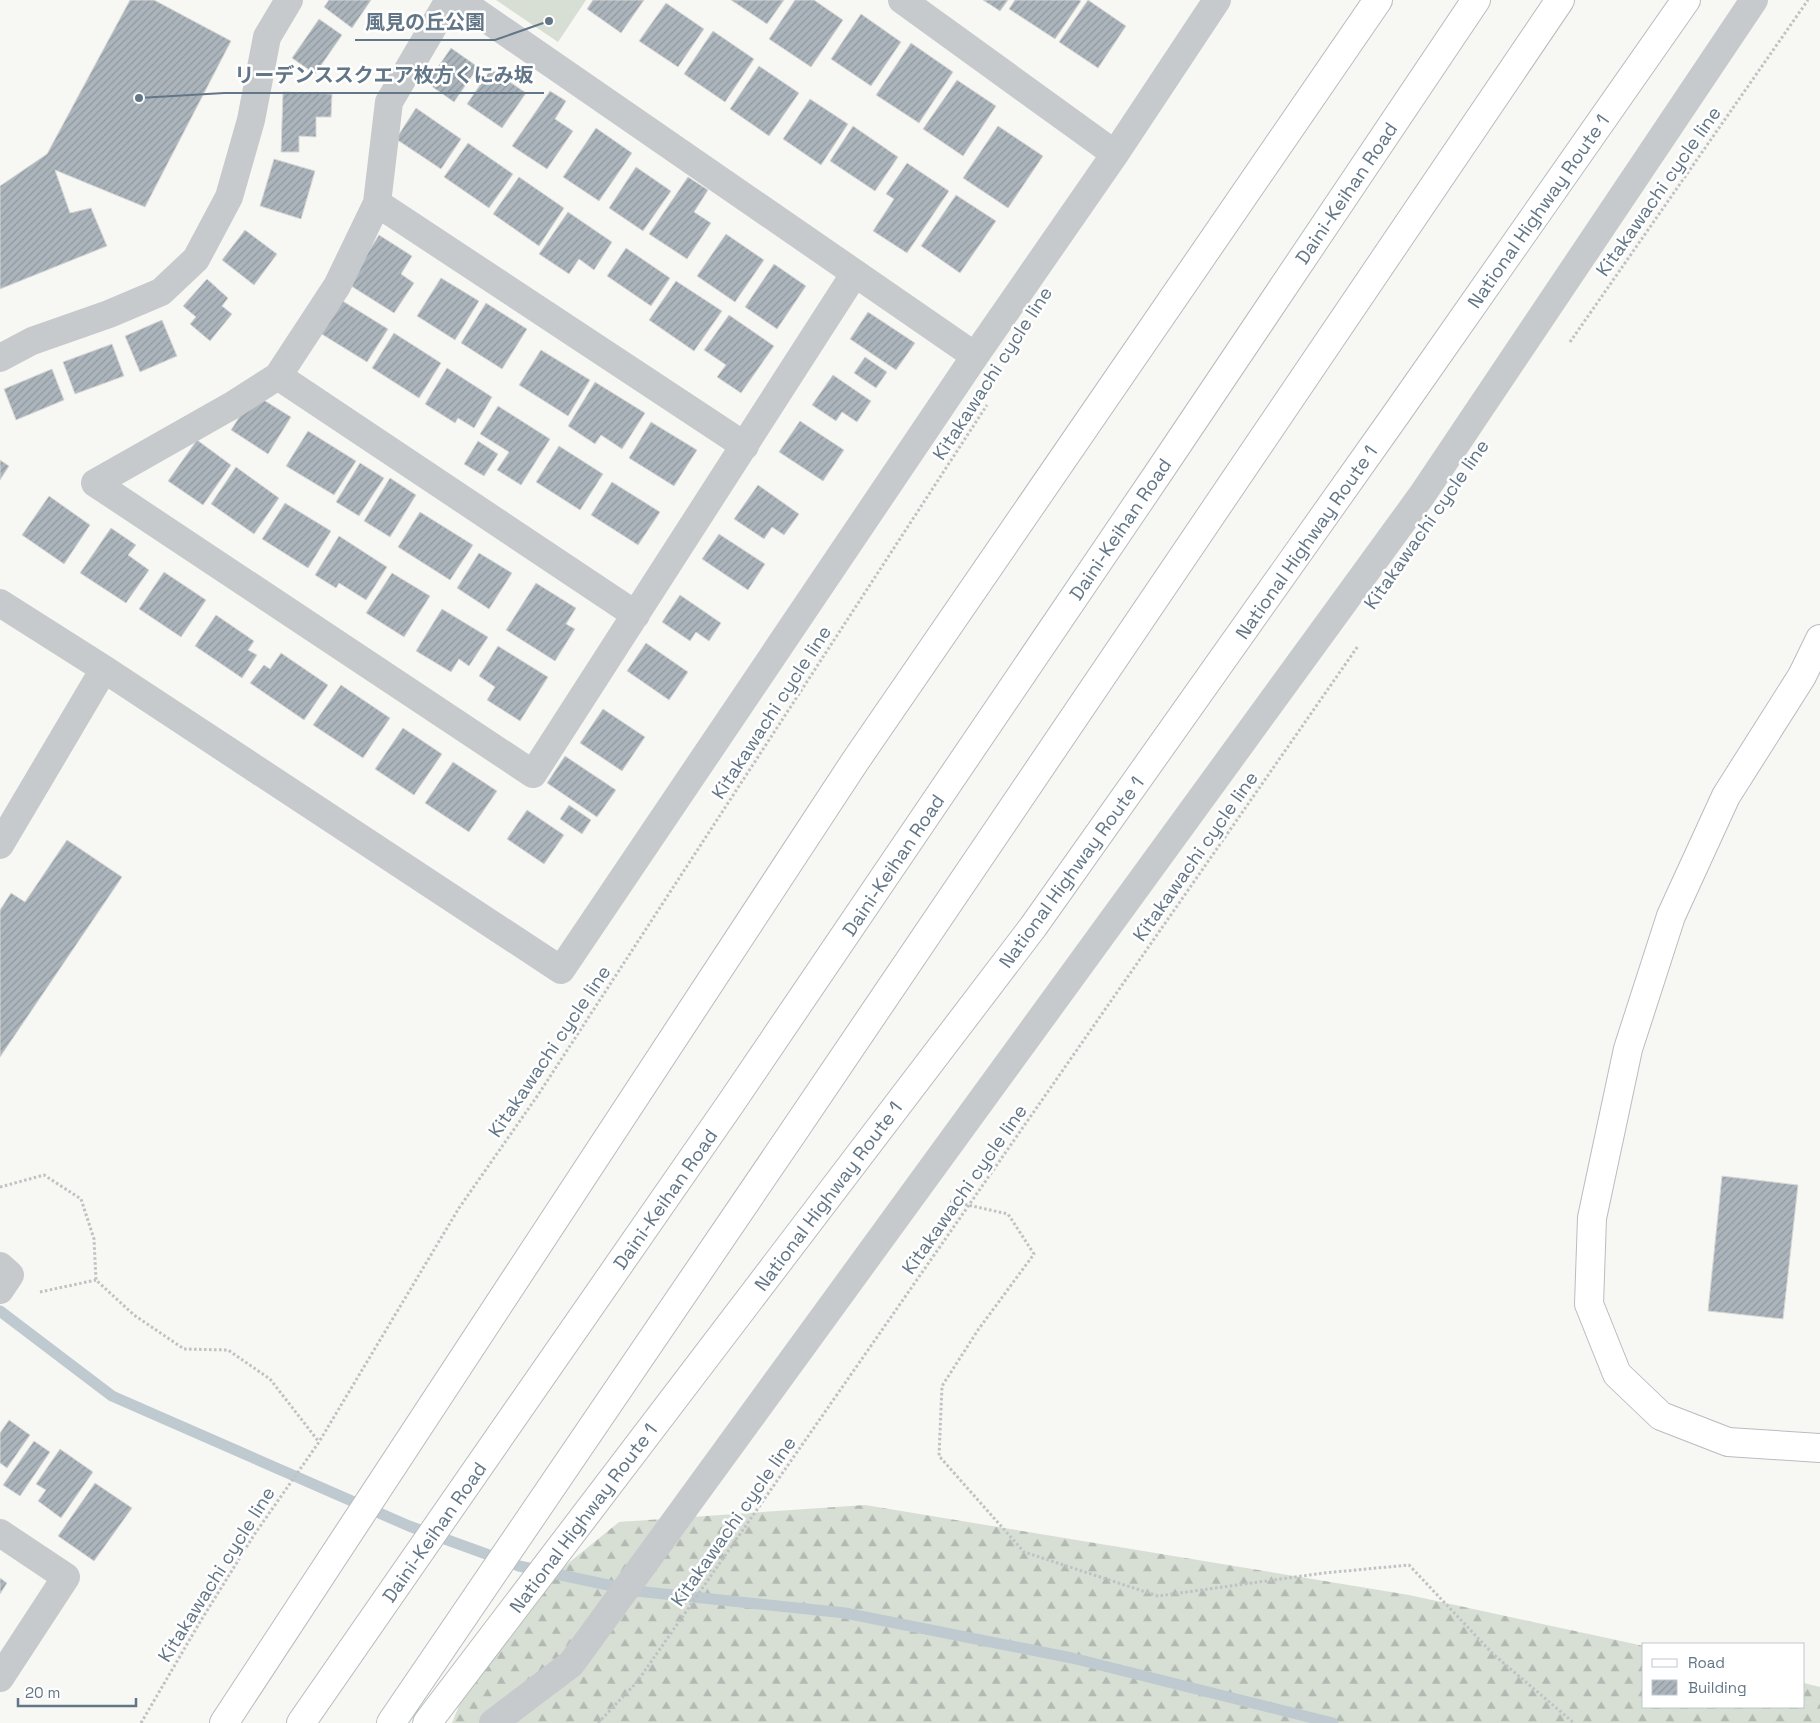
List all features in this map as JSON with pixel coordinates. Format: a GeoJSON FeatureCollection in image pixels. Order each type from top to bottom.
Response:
{"type":"FeatureCollection","features":[{"type":"Feature","properties":{"kind":"main road"},"geometry":{"type":"LineString","coordinates":[[224,1723],[854,763],[1378,0]]}},
{"type":"Feature","properties":{"kind":"main road","name":"Daini-Keihan Road"},"geometry":{"type":"LineString","coordinates":[[301,1723],[737,1095],[1476,0]]}},
{"type":"Feature","properties":{"kind":"main road"},"geometry":{"type":"LineString","coordinates":[[391,1723],[1560,0]]}},
{"type":"Feature","properties":{"kind":"main road","name":"National Highway Route 1"},"geometry":{"type":"LineString","coordinates":[[427,1723],[1034,927],[1686,0]]}},
{"type":"Feature","properties":{"kind":"main road"},"geometry":{"type":"LineString","coordinates":[[1820,639],[1802,676],[1726,796],[1671,916],[1628,1048],[1592,1218],[1589,1304],[1618,1374],[1662,1416],[1728,1442],[1820,1448]]}},
{"type":"Feature","properties":{"kind":"street"},"geometry":{"type":"LineString","coordinates":[[0,358],[32,340],[109,314],[161,292],[196,258],[229,197],[251,120],[267,37],[289,0]]}},
{"type":"Feature","properties":{"kind":"street"},"geometry":{"type":"LineString","coordinates":[[449,0],[389,102],[377,202],[337,286],[278,376],[231,406],[95,483],[533,774],[855,274]]}},
{"type":"Feature","properties":{"kind":"street"},"geometry":{"type":"LineString","coordinates":[[459,0],[975,356]]}},
{"type":"Feature","properties":{"kind":"street"},"geometry":{"type":"LineString","coordinates":[[902,0],[1115,154]]}},
{"type":"Feature","properties":{"kind":"street"},"geometry":{"type":"LineString","coordinates":[[0,603],[104,669],[561,970],[975,356],[1115,154],[1218,0]]}},
{"type":"Feature","properties":{"kind":"street"},"geometry":{"type":"LineString","coordinates":[[492,1723],[571,1664],[1422,495],[1754,0]]}},
{"type":"Feature","properties":{"kind":"street"},"geometry":{"type":"LineString","coordinates":[[377,202],[745,446]]}},
{"type":"Feature","properties":{"kind":"street"},"geometry":{"type":"LineString","coordinates":[[278,376],[636,615]]}},
{"type":"Feature","properties":{"kind":"street"},"geometry":{"type":"LineString","coordinates":[[0,845],[104,669]]}},
{"type":"Feature","properties":{"kind":"street"},"geometry":{"type":"LineString","coordinates":[[0,1533],[66,1577],[0,1678]]}},
{"type":"Feature","properties":{"kind":"path","name":"Kitakawachi cycle line"},"geometry":{"type":"LineString","coordinates":[[1565,348],[1808,0]]}},
{"type":"Feature","properties":{"kind":"path","name":"Kitakawachi cycle line"},"geometry":{"type":"LineString","coordinates":[[141,1723],[254,1535],[318,1442],[459,1208],[538,1095],[989,401]]}},
{"type":"Feature","properties":{"kind":"path","name":"Kitakawachi cycle line"},"geometry":{"type":"LineString","coordinates":[[598,1723],[637,1682],[1360,643]]}},
{"type":"Feature","properties":{"kind":"path"},"geometry":{"type":"LineString","coordinates":[[0,1187],[44,1175],[81,1200],[94,1239],[96,1280],[134,1315],[184,1349],[228,1350],[270,1379],[318,1442]]}},
{"type":"Feature","properties":{"kind":"path"},"geometry":{"type":"LineString","coordinates":[[914,1192],[1008,1214],[1034,1254],[978,1330],[942,1386],[939,1456],[1024,1552],[1158,1596],[1324,1573],[1409,1565],[1493,1654],[1574,1723]]}},
{"type":"Feature","properties":{"kind":"path"},"geometry":{"type":"LineString","coordinates":[[3,1277],[37,1293],[96,1280]]}},
{"type":"Feature","properties":{"kind":"green space"},"geometry":{"type":"Polygon","coordinates":[[[496,0],[586,0],[558,42],[496,0]]]}},
{"type":"Feature","properties":{"kind":"green space"},"geometry":{"type":"Polygon","coordinates":[[[865,1505],[1409,1595],[1642,1646],[1642,1708],[1805,1708],[1805,1683],[1820,1687],[1820,1723],[452,1723],[491,1626],[619,1522],[865,1505]]]}},
{"type":"Feature","properties":{"kind":"building"},"geometry":{"type":"Polygon","coordinates":[[[130,0],[154,0],[231,41],[145,207],[55,170],[70,213],[91,208],[107,246],[0,289],[0,186],[47,154],[130,0]]]}},
{"type":"Feature","properties":{"kind":"building"},"geometry":{"type":"Polygon","coordinates":[[[329,0],[371,0],[352,28],[324,7],[329,0]]]}},
{"type":"Feature","properties":{"kind":"building"},"geometry":{"type":"Polygon","coordinates":[[[593,0],[644,0],[621,33],[587,9],[593,0]]]}},
{"type":"Feature","properties":{"kind":"building"},"geometry":{"type":"Polygon","coordinates":[[[731,0],[784,0],[767,24],[731,0]]]}},
{"type":"Feature","properties":{"kind":"building"},"geometry":{"type":"Polygon","coordinates":[[[795,0],[814,0],[843,20],[811,67],[769,39],[795,0]]]}},
{"type":"Feature","properties":{"kind":"building"},"geometry":{"type":"Polygon","coordinates":[[[983,0],[1008,0],[1000,11],[983,0]]]}},
{"type":"Feature","properties":{"kind":"building"},"geometry":{"type":"Polygon","coordinates":[[[1015,0],[1081,1],[1055,39],[1009,9],[1015,0]]]}},
{"type":"Feature","properties":{"kind":"building"},"geometry":{"type":"Polygon","coordinates":[[[1088,0],[1126,26],[1098,68],[1059,42],[1088,0]]]}},
{"type":"Feature","properties":{"kind":"building"},"geometry":{"type":"Polygon","coordinates":[[[666,3],[704,29],[678,67],[639,41],[666,3]]]}},
{"type":"Feature","properties":{"kind":"building"},"geometry":{"type":"Polygon","coordinates":[[[861,14],[901,42],[871,86],[831,59],[861,14]]]}},
{"type":"Feature","properties":{"kind":"building"},"geometry":{"type":"Polygon","coordinates":[[[319,19],[342,35],[315,74],[292,58],[319,19]]]}},
{"type":"Feature","properties":{"kind":"building"},"geometry":{"type":"Polygon","coordinates":[[[713,31],[754,59],[725,102],[684,74],[713,31]]]}},
{"type":"Feature","properties":{"kind":"building"},"geometry":{"type":"Polygon","coordinates":[[[911,43],[953,72],[919,123],[876,95],[911,43]]]}},
{"type":"Feature","properties":{"kind":"building"},"geometry":{"type":"Polygon","coordinates":[[[451,48],[478,67],[454,102],[427,83],[451,48]]]}},
{"type":"Feature","properties":{"kind":"building"},"geometry":{"type":"Polygon","coordinates":[[[759,66],[799,93],[769,136],[730,109],[759,66]]]}},
{"type":"Feature","properties":{"kind":"building"},"geometry":{"type":"Polygon","coordinates":[[[491,69],[526,93],[502,128],[467,104],[491,69]]]}},
{"type":"Feature","properties":{"kind":"building"},"geometry":{"type":"Polygon","coordinates":[[[957,80],[996,106],[963,156],[923,129],[957,80]]]}},
{"type":"Feature","properties":{"kind":"building"},"geometry":{"type":"Polygon","coordinates":[[[550,91],[566,101],[555,119],[573,131],[547,169],[512,146],[550,91]]]}},
{"type":"Feature","properties":{"kind":"building"},"geometry":{"type":"Polygon","coordinates":[[[283,92],[332,94],[331,117],[316,117],[316,137],[299,136],[299,152],[281,152],[283,92]]]}},
{"type":"Feature","properties":{"kind":"building"},"geometry":{"type":"Polygon","coordinates":[[[810,99],[848,124],[821,165],[783,139],[810,99]]]}},
{"type":"Feature","properties":{"kind":"building"},"geometry":{"type":"Polygon","coordinates":[[[416,108],[461,139],[441,169],[396,139],[416,108]]]}},
{"type":"Feature","properties":{"kind":"building"},"geometry":{"type":"Polygon","coordinates":[[[853,126],[898,157],[875,191],[830,161],[853,126]]]}},
{"type":"Feature","properties":{"kind":"building"},"geometry":{"type":"Polygon","coordinates":[[[998,126],[1043,156],[1008,208],[963,178],[998,126]]]}},
{"type":"Feature","properties":{"kind":"building"},"geometry":{"type":"Polygon","coordinates":[[[596,128],[632,153],[599,201],[563,177],[596,128]]]}},
{"type":"Feature","properties":{"kind":"building"},"geometry":{"type":"Polygon","coordinates":[[[468,143],[513,174],[489,208],[444,177],[468,143]]]}},
{"type":"Feature","properties":{"kind":"building"},"geometry":{"type":"Polygon","coordinates":[[[274,159],[315,171],[301,219],[260,206],[274,159]]]}},
{"type":"Feature","properties":{"kind":"building"},"geometry":{"type":"Polygon","coordinates":[[[907,163],[949,191],[907,253],[873,231],[894,199],[886,194],[907,163]]]}},
{"type":"Feature","properties":{"kind":"building"},"geometry":{"type":"Polygon","coordinates":[[[636,167],[671,191],[643,231],[609,208],[636,167]]]}},
{"type":"Feature","properties":{"kind":"building"},"geometry":{"type":"Polygon","coordinates":[[[519,177],[564,208],[539,246],[493,214],[519,177]]]}},
{"type":"Feature","properties":{"kind":"building"},"geometry":{"type":"Polygon","coordinates":[[[688,177],[708,190],[694,212],[711,223],[687,259],[649,234],[688,177]]]}},
{"type":"Feature","properties":{"kind":"building"},"geometry":{"type":"Polygon","coordinates":[[[956,195],[996,221],[960,273],[921,246],[956,195]]]}},
{"type":"Feature","properties":{"kind":"building"},"geometry":{"type":"Polygon","coordinates":[[[568,212],[612,242],[594,270],[579,259],[569,274],[539,254],[568,212]]]}},
{"type":"Feature","properties":{"kind":"building"},"geometry":{"type":"Polygon","coordinates":[[[245,230],[277,254],[254,285],[222,260],[245,230]]]}},
{"type":"Feature","properties":{"kind":"building"},"geometry":{"type":"Polygon","coordinates":[[[726,234],[764,260],[735,302],[697,276],[726,234]]]}},
{"type":"Feature","properties":{"kind":"building"},"geometry":{"type":"Polygon","coordinates":[[[379,235],[412,256],[401,274],[414,283],[394,313],[348,284],[379,235]]]}},
{"type":"Feature","properties":{"kind":"building"},"geometry":{"type":"Polygon","coordinates":[[[626,248],[670,278],[651,306],[607,276],[626,248]]]}},
{"type":"Feature","properties":{"kind":"building"},"geometry":{"type":"Polygon","coordinates":[[[774,264],[806,286],[777,329],[745,307],[774,264]]]}},
{"type":"Feature","properties":{"kind":"building"},"geometry":{"type":"Polygon","coordinates":[[[441,278],[479,301],[455,340],[417,316],[441,278]]]}},
{"type":"Feature","properties":{"kind":"building"},"geometry":{"type":"Polygon","coordinates":[[[207,279],[228,298],[222,306],[232,314],[210,341],[190,324],[196,317],[183,306],[207,279]]]}},
{"type":"Feature","properties":{"kind":"building"},"geometry":{"type":"Polygon","coordinates":[[[676,281],[722,311],[694,351],[649,320],[676,281]]]}},
{"type":"Feature","properties":{"kind":"building"},"geometry":{"type":"Polygon","coordinates":[[[341,300],[388,329],[367,362],[320,333],[341,300]]]}},
{"type":"Feature","properties":{"kind":"building"},"geometry":{"type":"Polygon","coordinates":[[[486,303],[527,329],[502,369],[461,343],[486,303]]]}},
{"type":"Feature","properties":{"kind":"building"},"geometry":{"type":"Polygon","coordinates":[[[868,312],[915,343],[896,370],[850,339],[868,312]]]}},
{"type":"Feature","properties":{"kind":"building"},"geometry":{"type":"Polygon","coordinates":[[[729,315],[774,346],[741,393],[717,377],[726,365],[704,350],[729,315]]]}},
{"type":"Feature","properties":{"kind":"building"},"geometry":{"type":"Polygon","coordinates":[[[162,320],[177,356],[140,372],[125,336],[162,320]]]}},
{"type":"Feature","properties":{"kind":"building"},"geometry":{"type":"Polygon","coordinates":[[[394,333],[441,363],[419,398],[372,368],[394,333]]]}},
{"type":"Feature","properties":{"kind":"building"},"geometry":{"type":"Polygon","coordinates":[[[112,344],[124,376],[75,394],[63,362],[112,344]]]}},
{"type":"Feature","properties":{"kind":"building"},"geometry":{"type":"Polygon","coordinates":[[[541,350],[590,380],[568,416],[519,385],[541,350]]]}},
{"type":"Feature","properties":{"kind":"building"},"geometry":{"type":"Polygon","coordinates":[[[865,357],[887,372],[876,388],[854,373],[865,357]]]}},
{"type":"Feature","properties":{"kind":"building"},"geometry":{"type":"Polygon","coordinates":[[[447,368],[492,397],[474,428],[458,418],[455,423],[425,404],[447,368]]]}},
{"type":"Feature","properties":{"kind":"building"},"geometry":{"type":"Polygon","coordinates":[[[52,369],[64,400],[16,420],[4,389],[52,369]]]}},
{"type":"Feature","properties":{"kind":"building"},"geometry":{"type":"Polygon","coordinates":[[[833,375],[871,401],[857,422],[842,412],[836,421],[812,405],[833,375]]]}},
{"type":"Feature","properties":{"kind":"building"},"geometry":{"type":"Polygon","coordinates":[[[595,382],[645,413],[622,449],[601,435],[595,444],[568,426],[595,382]]]}},
{"type":"Feature","properties":{"kind":"building"},"geometry":{"type":"Polygon","coordinates":[[[254,394],[291,417],[268,454],[231,430],[254,394]]]}},
{"type":"Feature","properties":{"kind":"building"},"geometry":{"type":"Polygon","coordinates":[[[498,406],[550,439],[521,485],[497,470],[509,452],[480,434],[498,406]]]}},
{"type":"Feature","properties":{"kind":"building"},"geometry":{"type":"Polygon","coordinates":[[[800,421],[844,450],[823,481],[779,452],[800,421]]]}},
{"type":"Feature","properties":{"kind":"building"},"geometry":{"type":"Polygon","coordinates":[[[651,422],[697,450],[674,486],[629,458],[651,422]]]}},
{"type":"Feature","properties":{"kind":"building"},"geometry":{"type":"Polygon","coordinates":[[[308,431],[356,461],[334,495],[286,466],[308,431]]]}},
{"type":"Feature","properties":{"kind":"building"},"geometry":{"type":"Polygon","coordinates":[[[197,440],[231,465],[203,505],[168,481],[197,440]]]}},
{"type":"Feature","properties":{"kind":"building"},"geometry":{"type":"Polygon","coordinates":[[[478,441],[498,454],[484,476],[464,464],[478,441]]]}},
{"type":"Feature","properties":{"kind":"building"},"geometry":{"type":"Polygon","coordinates":[[[559,446],[603,474],[580,510],[536,482],[559,446]]]}},
{"type":"Feature","properties":{"kind":"building"},"geometry":{"type":"Polygon","coordinates":[[[0,460],[9,466],[0,480],[0,460]]]}},
{"type":"Feature","properties":{"kind":"building"},"geometry":{"type":"Polygon","coordinates":[[[360,463],[384,478],[359,516],[336,502],[360,463]]]}},
{"type":"Feature","properties":{"kind":"building"},"geometry":{"type":"Polygon","coordinates":[[[236,467],[279,498],[254,534],[211,504],[236,467]]]}},
{"type":"Feature","properties":{"kind":"building"},"geometry":{"type":"Polygon","coordinates":[[[390,478],[416,495],[390,537],[364,521],[390,478]]]}},
{"type":"Feature","properties":{"kind":"building"},"geometry":{"type":"Polygon","coordinates":[[[612,482],[660,512],[638,545],[591,515],[612,482]]]}},
{"type":"Feature","properties":{"kind":"building"},"geometry":{"type":"Polygon","coordinates":[[[758,485],[799,514],[784,535],[772,527],[764,539],[734,519],[758,485]]]}},
{"type":"Feature","properties":{"kind":"building"},"geometry":{"type":"Polygon","coordinates":[[[49,496],[90,525],[64,564],[22,535],[49,496]]]}},
{"type":"Feature","properties":{"kind":"building"},"geometry":{"type":"Polygon","coordinates":[[[285,503],[331,531],[308,568],[262,539],[285,503]]]}},
{"type":"Feature","properties":{"kind":"building"},"geometry":{"type":"Polygon","coordinates":[[[420,512],[473,545],[450,580],[398,547],[420,512]]]}},
{"type":"Feature","properties":{"kind":"building"},"geometry":{"type":"Polygon","coordinates":[[[111,528],[136,545],[128,555],[149,570],[126,603],[80,573],[111,528]]]}},
{"type":"Feature","properties":{"kind":"building"},"geometry":{"type":"Polygon","coordinates":[[[719,534],[765,564],[748,590],[702,559],[719,534]]]}},
{"type":"Feature","properties":{"kind":"building"},"geometry":{"type":"Polygon","coordinates":[[[339,536],[387,567],[366,600],[339,583],[336,588],[315,575],[339,536]]]}},
{"type":"Feature","properties":{"kind":"building"},"geometry":{"type":"Polygon","coordinates":[[[479,553],[512,573],[489,609],[457,588],[479,553]]]}},
{"type":"Feature","properties":{"kind":"building"},"geometry":{"type":"Polygon","coordinates":[[[164,572],[206,600],[181,637],[139,609],[164,572]]]}},
{"type":"Feature","properties":{"kind":"building"},"geometry":{"type":"Polygon","coordinates":[[[392,573],[430,596],[404,637],[366,613],[392,573]]]}},
{"type":"Feature","properties":{"kind":"building"},"geometry":{"type":"Polygon","coordinates":[[[536,583],[576,608],[566,624],[575,629],[555,661],[506,630],[536,583]]]}},
{"type":"Feature","properties":{"kind":"building"},"geometry":{"type":"Polygon","coordinates":[[[680,595],[721,623],[709,641],[696,632],[690,641],[662,622],[680,595]]]}},
{"type":"Feature","properties":{"kind":"building"},"geometry":{"type":"Polygon","coordinates":[[[442,609],[488,637],[469,666],[459,659],[451,672],[416,651],[442,609]]]}},
{"type":"Feature","properties":{"kind":"building"},"geometry":{"type":"Polygon","coordinates":[[[216,615],[254,641],[248,650],[257,655],[242,678],[195,646],[216,615]]]}},
{"type":"Feature","properties":{"kind":"building"},"geometry":{"type":"Polygon","coordinates":[[[646,643],[688,672],[669,700],[627,671],[646,643]]]}},
{"type":"Feature","properties":{"kind":"building"},"geometry":{"type":"Polygon","coordinates":[[[498,646],[548,677],[520,721],[487,700],[495,687],[479,676],[498,646]]]}},
{"type":"Feature","properties":{"kind":"building"},"geometry":{"type":"Polygon","coordinates":[[[281,653],[328,685],[304,720],[250,683],[264,665],[270,669],[281,653]]]}},
{"type":"Feature","properties":{"kind":"building"},"geometry":{"type":"Polygon","coordinates":[[[341,685],[390,718],[363,758],[313,725],[341,685]]]}},
{"type":"Feature","properties":{"kind":"building"},"geometry":{"type":"Polygon","coordinates":[[[603,709],[645,737],[622,771],[580,743],[603,709]]]}},
{"type":"Feature","properties":{"kind":"building"},"geometry":{"type":"Polygon","coordinates":[[[403,728],[442,754],[414,795],[375,769],[403,728]]]}},
{"type":"Feature","properties":{"kind":"building"},"geometry":{"type":"Polygon","coordinates":[[[565,756],[616,790],[597,817],[547,783],[565,756]]]}},
{"type":"Feature","properties":{"kind":"building"},"geometry":{"type":"Polygon","coordinates":[[[453,762],[497,791],[469,832],[425,803],[453,762]]]}},
{"type":"Feature","properties":{"kind":"building"},"geometry":{"type":"Polygon","coordinates":[[[569,805],[591,820],[582,834],[560,819],[569,805]]]}},
{"type":"Feature","properties":{"kind":"building"},"geometry":{"type":"Polygon","coordinates":[[[527,810],[564,835],[544,864],[507,839],[527,810]]]}},
{"type":"Feature","properties":{"kind":"building"},"geometry":{"type":"Polygon","coordinates":[[[67,840],[122,877],[0,1057],[0,910],[11,893],[25,902],[67,840]]]}},
{"type":"Feature","properties":{"kind":"building"},"geometry":{"type":"Polygon","coordinates":[[[1722,1176],[1798,1185],[1783,1319],[1708,1311],[1722,1176]]]}},
{"type":"Feature","properties":{"kind":"building"},"geometry":{"type":"Polygon","coordinates":[[[9,1420],[30,1435],[7,1468],[0,1463],[0,1433],[9,1420]]]}},
{"type":"Feature","properties":{"kind":"building"},"geometry":{"type":"Polygon","coordinates":[[[34,1441],[50,1452],[20,1496],[3,1485],[34,1441]]]}},
{"type":"Feature","properties":{"kind":"building"},"geometry":{"type":"Polygon","coordinates":[[[60,1449],[93,1472],[61,1518],[38,1501],[46,1490],[36,1484],[60,1449]]]}},
{"type":"Feature","properties":{"kind":"building"},"geometry":{"type":"Polygon","coordinates":[[[95,1483],[132,1508],[94,1561],[58,1536],[95,1483]]]}},
{"type":"Feature","properties":{"kind":"building"},"geometry":{"type":"Polygon","coordinates":[[[0,1578],[7,1583],[0,1594],[0,1578]]]}},
{"type":"Feature","properties":{"kind":"waterway"},"geometry":{"type":"LineString","coordinates":[[0,1311],[112,1396],[409,1526],[519,1566],[636,1591],[845,1613],[1072,1658],[1333,1723]]}},
{"type":"Feature","properties":{"kind":"place","name":"風見の丘公園"},"geometry":{"type":"Point","coordinates":[549,21]}},
{"type":"Feature","properties":{"kind":"place","name":"リーデンススクエア枚方くにみ坂"},"geometry":{"type":"Point","coordinates":[139,98]}}]}
